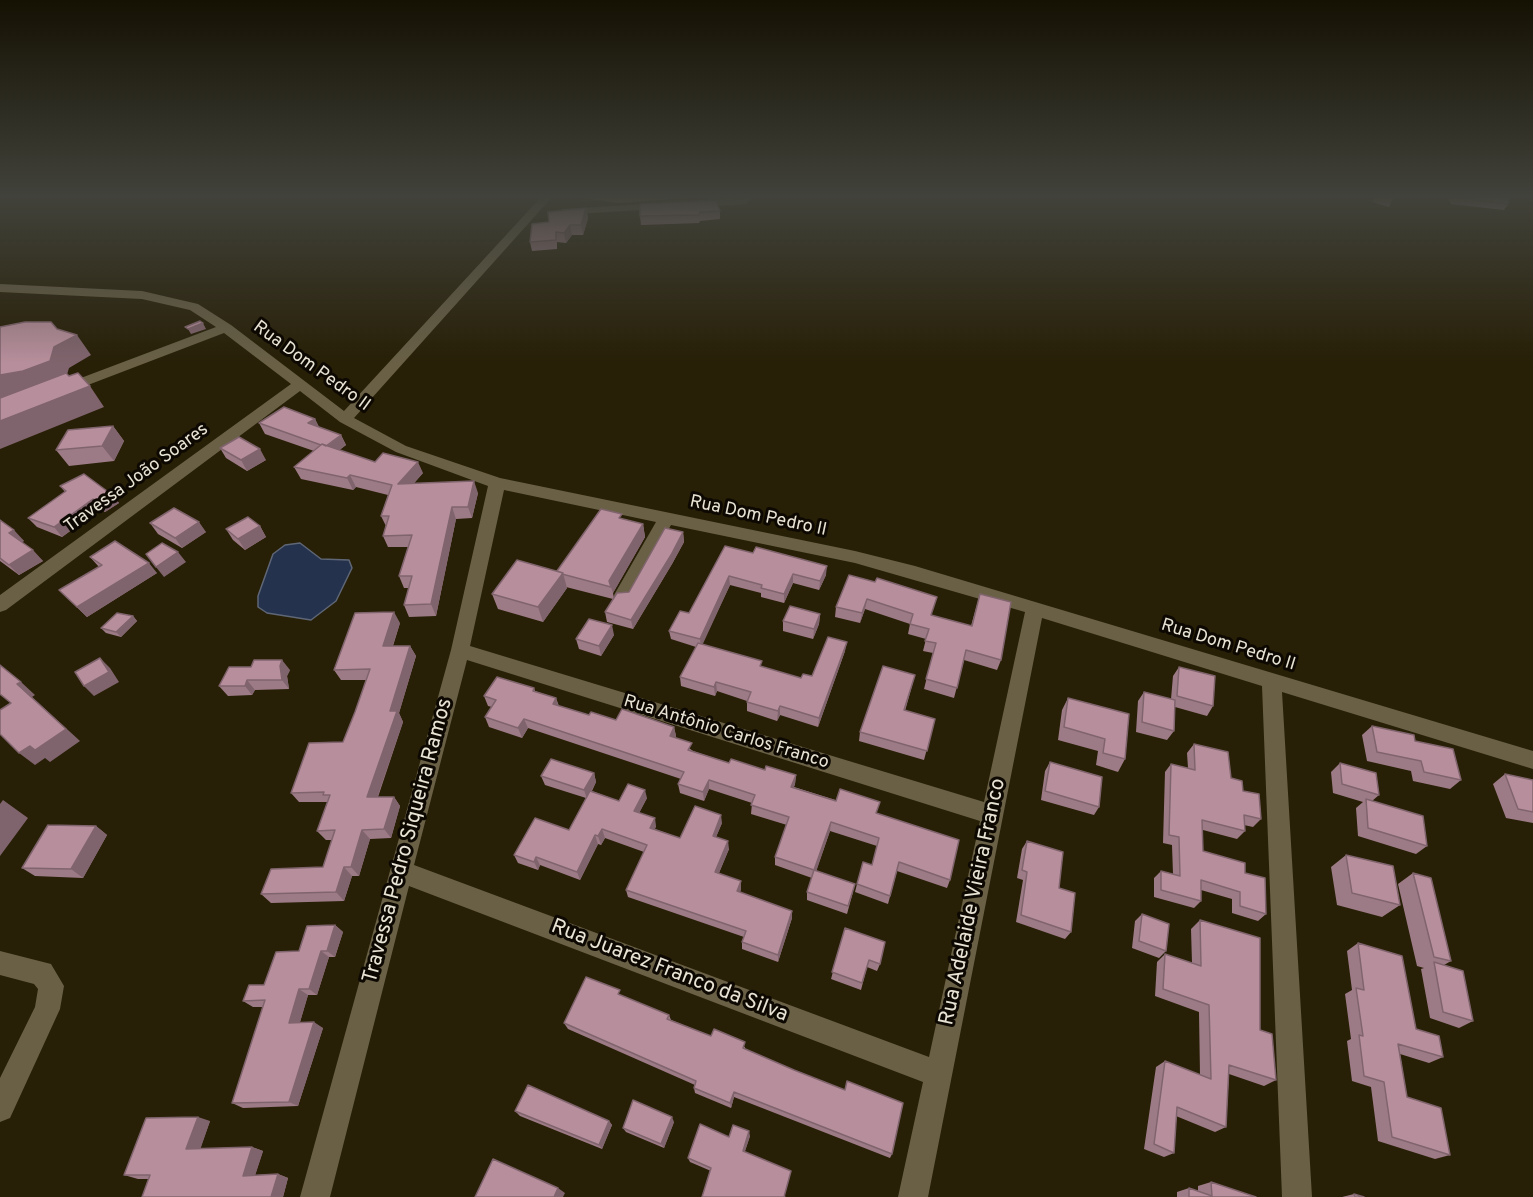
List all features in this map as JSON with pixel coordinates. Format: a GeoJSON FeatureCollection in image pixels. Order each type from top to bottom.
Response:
{"type":"FeatureCollection","features":[{"type":"Feature","properties":{"kind":"street"},"geometry":{"type":"LineString","coordinates":[[345,419],[499,252]]}},
{"type":"Feature","properties":{"kind":"street","name":"Rua Dom Pedro II"},"geometry":{"type":"LineString","coordinates":[[0,288],[142,296],[194,307],[226,328],[298,386],[345,419],[401,449],[497,483],[855,557],[1035,607],[1533,760]]}},
{"type":"Feature","properties":{"kind":"street"},"geometry":{"type":"LineString","coordinates":[[52,393],[226,328]]}},
{"type":"Feature","properties":{"kind":"street","name":"Travessa João Soares"},"geometry":{"type":"LineString","coordinates":[[0,604],[298,386]]}},
{"type":"Feature","properties":{"kind":"street","name":"Travessa Pedro Siqueira Ramos"},"geometry":{"type":"LineString","coordinates":[[315,1197],[460,650],[497,483]]}},
{"type":"Feature","properties":{"kind":"street"},"geometry":{"type":"LineString","coordinates":[[622,595],[666,518]]}},
{"type":"Feature","properties":{"kind":"street","name":"Rua Adelaide Vieira Franco"},"geometry":{"type":"LineString","coordinates":[[913,1197],[1035,607]]}},
{"type":"Feature","properties":{"kind":"street","name":"Rua Antônio Carlos Franco"},"geometry":{"type":"LineString","coordinates":[[460,650],[992,815]]}},
{"type":"Feature","properties":{"kind":"street"},"geometry":{"type":"LineString","coordinates":[[1272,680],[1297,1197]]}},
{"type":"Feature","properties":{"kind":"street","name":"Rua Juarez Franco da Silva"},"geometry":{"type":"LineString","coordinates":[[400,871],[938,1074]]}},
{"type":"Feature","properties":{"kind":"street"},"geometry":{"type":"LineString","coordinates":[[0,963],[42,973],[51,986],[47,1009],[0,1108]]}},
{"type":"Feature","properties":{"kind":"water"},"geometry":{"type":"Polygon","coordinates":[[[300,543],[321,559],[349,560],[352,568],[336,601],[311,620],[267,613],[258,607],[258,596],[273,554],[285,545],[300,543]]]}},
{"type":"Feature","properties":{"kind":"building"},"geometry":{"type":"Polygon","coordinates":[[[200,321],[203,323],[188,329],[185,327],[200,321]]]}},
{"type":"Feature","properties":{"kind":"building"},"geometry":{"type":"Polygon","coordinates":[[[25,322],[51,322],[57,329],[77,335],[54,347],[50,361],[23,371],[0,375],[0,327],[25,322]]]}},
{"type":"Feature","properties":{"kind":"building"},"geometry":{"type":"Polygon","coordinates":[[[66,373],[69,376],[78,373],[90,386],[0,421],[0,398],[66,373]]]}},
{"type":"Feature","properties":{"kind":"building"},"geometry":{"type":"Polygon","coordinates":[[[284,407],[315,419],[308,423],[341,435],[326,446],[259,423],[284,407]]]}},
{"type":"Feature","properties":{"kind":"building"},"geometry":{"type":"Polygon","coordinates":[[[113,426],[102,446],[56,450],[68,430],[113,426]]]}},
{"type":"Feature","properties":{"kind":"building"},"geometry":{"type":"Polygon","coordinates":[[[239,437],[260,449],[241,460],[220,448],[239,437]]]}},
{"type":"Feature","properties":{"kind":"building"},"geometry":{"type":"Polygon","coordinates":[[[322,444],[375,462],[383,453],[418,462],[398,484],[474,481],[468,507],[452,507],[431,604],[404,605],[412,576],[399,576],[412,535],[383,536],[389,516],[381,516],[392,485],[350,475],[347,478],[294,467],[322,444]]]}},
{"type":"Feature","properties":{"kind":"building"},"geometry":{"type":"Polygon","coordinates":[[[84,474],[111,494],[97,502],[93,499],[54,527],[28,518],[66,491],[60,486],[84,474]]]}},
{"type":"Feature","properties":{"kind":"building"},"geometry":{"type":"Polygon","coordinates":[[[174,508],[199,522],[175,538],[150,523],[174,508]]]}},
{"type":"Feature","properties":{"kind":"building"},"geometry":{"type":"Polygon","coordinates":[[[601,509],[622,514],[619,518],[643,524],[609,581],[611,587],[557,571],[601,509]]]}},
{"type":"Feature","properties":{"kind":"building"},"geometry":{"type":"Polygon","coordinates":[[[248,517],[260,526],[238,539],[226,529],[248,517]]]}},
{"type":"Feature","properties":{"kind":"building"},"geometry":{"type":"Polygon","coordinates":[[[0,520],[14,530],[9,533],[33,550],[9,565],[0,558],[0,520]]]}},
{"type":"Feature","properties":{"kind":"building"},"geometry":{"type":"Polygon","coordinates":[[[665,528],[683,532],[631,620],[605,612],[617,593],[629,592],[665,528]]]}},
{"type":"Feature","properties":{"kind":"building"},"geometry":{"type":"Polygon","coordinates":[[[115,541],[149,563],[77,607],[59,590],[102,565],[90,557],[115,541]]]}},
{"type":"Feature","properties":{"kind":"building"},"geometry":{"type":"Polygon","coordinates":[[[162,543],[178,552],[156,567],[146,554],[162,543]]]}},
{"type":"Feature","properties":{"kind":"building"},"geometry":{"type":"Polygon","coordinates":[[[725,546],[753,553],[756,547],[827,566],[820,581],[793,574],[784,594],[729,576],[700,639],[669,631],[680,611],[689,613],[725,546]]]}},
{"type":"Feature","properties":{"kind":"building"},"geometry":{"type":"Polygon","coordinates":[[[517,560],[563,573],[538,607],[492,594],[517,560]]]}},
{"type":"Feature","properties":{"kind":"building"},"geometry":{"type":"Polygon","coordinates":[[[849,575],[875,582],[877,578],[937,597],[931,615],[972,626],[980,594],[1011,602],[1001,660],[966,650],[957,688],[926,679],[936,643],[925,641],[929,629],[910,624],[913,614],[867,599],[862,613],[836,607],[849,575]]]}},
{"type":"Feature","properties":{"kind":"building"},"geometry":{"type":"Polygon","coordinates":[[[790,606],[820,614],[814,629],[783,621],[790,606]]]}},
{"type":"Feature","properties":{"kind":"building"},"geometry":{"type":"Polygon","coordinates":[[[394,612],[383,646],[410,646],[390,711],[397,711],[367,797],[394,797],[384,829],[362,830],[351,867],[344,867],[336,892],[261,894],[271,869],[323,867],[335,830],[317,831],[330,795],[323,795],[324,792],[291,793],[309,743],[343,742],[355,712],[370,669],[334,670],[355,613],[394,612]]]}},
{"type":"Feature","properties":{"kind":"building"},"geometry":{"type":"Polygon","coordinates":[[[117,613],[133,616],[116,632],[101,628],[117,613]]]}},
{"type":"Feature","properties":{"kind":"building"},"geometry":{"type":"Polygon","coordinates":[[[589,619],[612,625],[599,646],[576,639],[589,619]]]}},
{"type":"Feature","properties":{"kind":"building"},"geometry":{"type":"Polygon","coordinates":[[[828,637],[847,642],[819,718],[780,706],[778,711],[747,702],[751,692],[716,682],[714,687],[680,677],[698,643],[762,661],[760,666],[801,678],[803,674],[812,676],[828,637]]]}},
{"type":"Feature","properties":{"kind":"building"},"geometry":{"type":"Polygon","coordinates":[[[100,658],[109,672],[84,686],[75,672],[100,658]]]}},
{"type":"Feature","properties":{"kind":"building"},"geometry":{"type":"Polygon","coordinates":[[[254,660],[282,660],[280,666],[282,680],[247,680],[245,686],[219,686],[229,667],[251,667],[254,660]]]}},
{"type":"Feature","properties":{"kind":"building"},"geometry":{"type":"Polygon","coordinates":[[[0,665],[21,682],[17,684],[66,729],[35,750],[30,746],[19,753],[0,734],[0,710],[11,703],[0,694],[0,665]]]}},
{"type":"Feature","properties":{"kind":"building"},"geometry":{"type":"Polygon","coordinates":[[[883,666],[915,675],[904,710],[935,719],[927,751],[860,732],[883,666]]]}},
{"type":"Feature","properties":{"kind":"building"},"geometry":{"type":"Polygon","coordinates":[[[1179,667],[1215,676],[1213,706],[1177,696],[1179,667]]]}},
{"type":"Feature","properties":{"kind":"building"},"geometry":{"type":"Polygon","coordinates":[[[497,677],[534,688],[533,691],[556,698],[553,704],[589,715],[591,712],[616,720],[622,709],[674,727],[670,736],[692,743],[688,750],[729,763],[731,759],[765,770],[766,766],[796,775],[791,787],[836,801],[840,789],[880,802],[876,813],[959,840],[950,880],[899,862],[890,896],[857,884],[863,862],[872,865],[879,838],[831,822],[814,870],[775,857],[789,817],[751,805],[755,795],[709,780],[703,792],[678,784],[684,772],[524,719],[518,728],[485,717],[496,700],[484,696],[497,677]]]}},
{"type":"Feature","properties":{"kind":"building"},"geometry":{"type":"Polygon","coordinates":[[[1144,692],[1175,700],[1174,731],[1142,722],[1144,692]]]}},
{"type":"Feature","properties":{"kind":"building"},"geometry":{"type":"Polygon","coordinates":[[[1068,698],[1129,714],[1125,759],[1103,753],[1105,739],[1064,727],[1068,698]]]}},
{"type":"Feature","properties":{"kind":"building"},"geometry":{"type":"Polygon","coordinates":[[[1372,726],[1414,735],[1415,741],[1453,749],[1461,780],[1424,772],[1421,761],[1377,752],[1372,726]]]}},
{"type":"Feature","properties":{"kind":"building"},"geometry":{"type":"Polygon","coordinates":[[[1194,744],[1228,752],[1231,778],[1242,781],[1243,791],[1259,794],[1261,819],[1244,815],[1245,831],[1202,820],[1203,851],[1245,863],[1245,873],[1265,878],[1266,914],[1240,906],[1240,892],[1201,880],[1201,901],[1161,890],[1161,871],[1180,876],[1179,837],[1169,835],[1171,764],[1195,770],[1194,744]]]}},
{"type":"Feature","properties":{"kind":"building"},"geometry":{"type":"Polygon","coordinates":[[[551,759],[594,773],[584,790],[541,776],[551,759]]]}},
{"type":"Feature","properties":{"kind":"building"},"geometry":{"type":"Polygon","coordinates":[[[1050,762],[1102,777],[1099,807],[1045,791],[1050,762]]]}},
{"type":"Feature","properties":{"kind":"building"},"geometry":{"type":"Polygon","coordinates":[[[1340,763],[1376,773],[1379,795],[1342,784],[1340,763]]]}},
{"type":"Feature","properties":{"kind":"building"},"geometry":{"type":"Polygon","coordinates":[[[1505,774],[1533,780],[1533,812],[1518,809],[1505,774]]]}},
{"type":"Feature","properties":{"kind":"building"},"geometry":{"type":"Polygon","coordinates":[[[628,784],[645,790],[634,811],[655,818],[650,828],[680,838],[695,806],[721,815],[713,836],[728,841],[715,872],[741,881],[737,891],[792,911],[778,955],[742,942],[746,931],[626,890],[647,845],[602,829],[598,836],[595,835],[577,872],[536,857],[534,862],[514,855],[535,818],[569,830],[590,791],[619,801],[628,784]]]}},
{"type":"Feature","properties":{"kind":"building"},"geometry":{"type":"Polygon","coordinates":[[[1366,799],[1423,816],[1427,846],[1368,828],[1366,799]]]}},
{"type":"Feature","properties":{"kind":"building"},"geometry":{"type":"Polygon","coordinates":[[[48,825],[96,826],[71,869],[22,868],[48,825]]]}},
{"type":"Feature","properties":{"kind":"building"},"geometry":{"type":"Polygon","coordinates":[[[1027,841],[1063,852],[1059,888],[1075,893],[1071,932],[1021,915],[1027,872],[1022,870],[1027,841]]]}},
{"type":"Feature","properties":{"kind":"building"},"geometry":{"type":"Polygon","coordinates":[[[1346,855],[1393,866],[1400,905],[1352,893],[1346,855]]]}},
{"type":"Feature","properties":{"kind":"building"},"geometry":{"type":"Polygon","coordinates":[[[814,870],[855,884],[848,906],[807,892],[814,870]]]}},
{"type":"Feature","properties":{"kind":"building"},"geometry":{"type":"Polygon","coordinates":[[[1413,873],[1431,878],[1451,961],[1434,957],[1413,873]]]}},
{"type":"Feature","properties":{"kind":"building"},"geometry":{"type":"Polygon","coordinates":[[[1142,914],[1169,924],[1166,951],[1139,941],[1142,914]]]}},
{"type":"Feature","properties":{"kind":"building"},"geometry":{"type":"Polygon","coordinates":[[[1200,920],[1260,938],[1260,1030],[1272,1034],[1276,1080],[1229,1065],[1226,1127],[1177,1107],[1174,1153],[1154,1144],[1165,1061],[1211,1079],[1209,1005],[1163,989],[1165,954],[1201,966],[1200,920]]]}},
{"type":"Feature","properties":{"kind":"building"},"geometry":{"type":"Polygon","coordinates":[[[335,925],[327,951],[321,951],[309,989],[299,989],[289,1023],[314,1022],[289,1102],[232,1103],[265,1000],[243,1001],[249,985],[264,985],[276,952],[299,951],[307,926],[335,925]]]}},
{"type":"Feature","properties":{"kind":"building"},"geometry":{"type":"Polygon","coordinates":[[[845,928],[885,942],[880,964],[869,960],[862,983],[832,972],[845,928]]]}},
{"type":"Feature","properties":{"kind":"building"},"geometry":{"type":"Polygon","coordinates":[[[1358,943],[1402,956],[1416,1029],[1439,1036],[1443,1057],[1398,1044],[1407,1097],[1441,1108],[1450,1155],[1392,1137],[1384,1082],[1364,1076],[1359,1035],[1363,1036],[1356,988],[1364,990],[1358,943]]]}},
{"type":"Feature","properties":{"kind":"building"},"geometry":{"type":"Polygon","coordinates":[[[1434,962],[1463,971],[1473,1021],[1443,1012],[1434,962]]]}},
{"type":"Feature","properties":{"kind":"building"},"geometry":{"type":"Polygon","coordinates":[[[586,977],[620,990],[618,994],[669,1015],[667,1019],[711,1036],[714,1029],[745,1042],[743,1048],[794,1070],[845,1090],[847,1081],[903,1103],[892,1154],[734,1092],[730,1103],[694,1088],[696,1081],[564,1023],[586,977]]]}},
{"type":"Feature","properties":{"kind":"building"},"geometry":{"type":"Polygon","coordinates":[[[528,1085],[609,1121],[599,1145],[515,1111],[528,1085]]]}},
{"type":"Feature","properties":{"kind":"building"},"geometry":{"type":"Polygon","coordinates":[[[633,1100],[672,1117],[661,1144],[623,1128],[633,1100]]]}},
{"type":"Feature","properties":{"kind":"building"},"geometry":{"type":"Polygon","coordinates":[[[198,1117],[186,1149],[252,1147],[243,1176],[278,1174],[271,1197],[142,1197],[150,1175],[124,1175],[146,1118],[198,1117]]]}},
{"type":"Feature","properties":{"kind":"building"},"geometry":{"type":"Polygon","coordinates":[[[700,1124],[729,1137],[733,1125],[749,1131],[743,1151],[791,1171],[784,1197],[702,1197],[711,1168],[688,1158],[700,1124]]]}},
{"type":"Feature","properties":{"kind":"building"},"geometry":{"type":"Polygon","coordinates":[[[493,1159],[558,1188],[554,1197],[475,1197],[493,1159]]]}},
{"type":"Feature","properties":{"kind":"building"},"geometry":{"type":"Polygon","coordinates":[[[1211,1182],[1256,1197],[1189,1197],[1189,1188],[1212,1196],[1211,1182]]]}}]}
